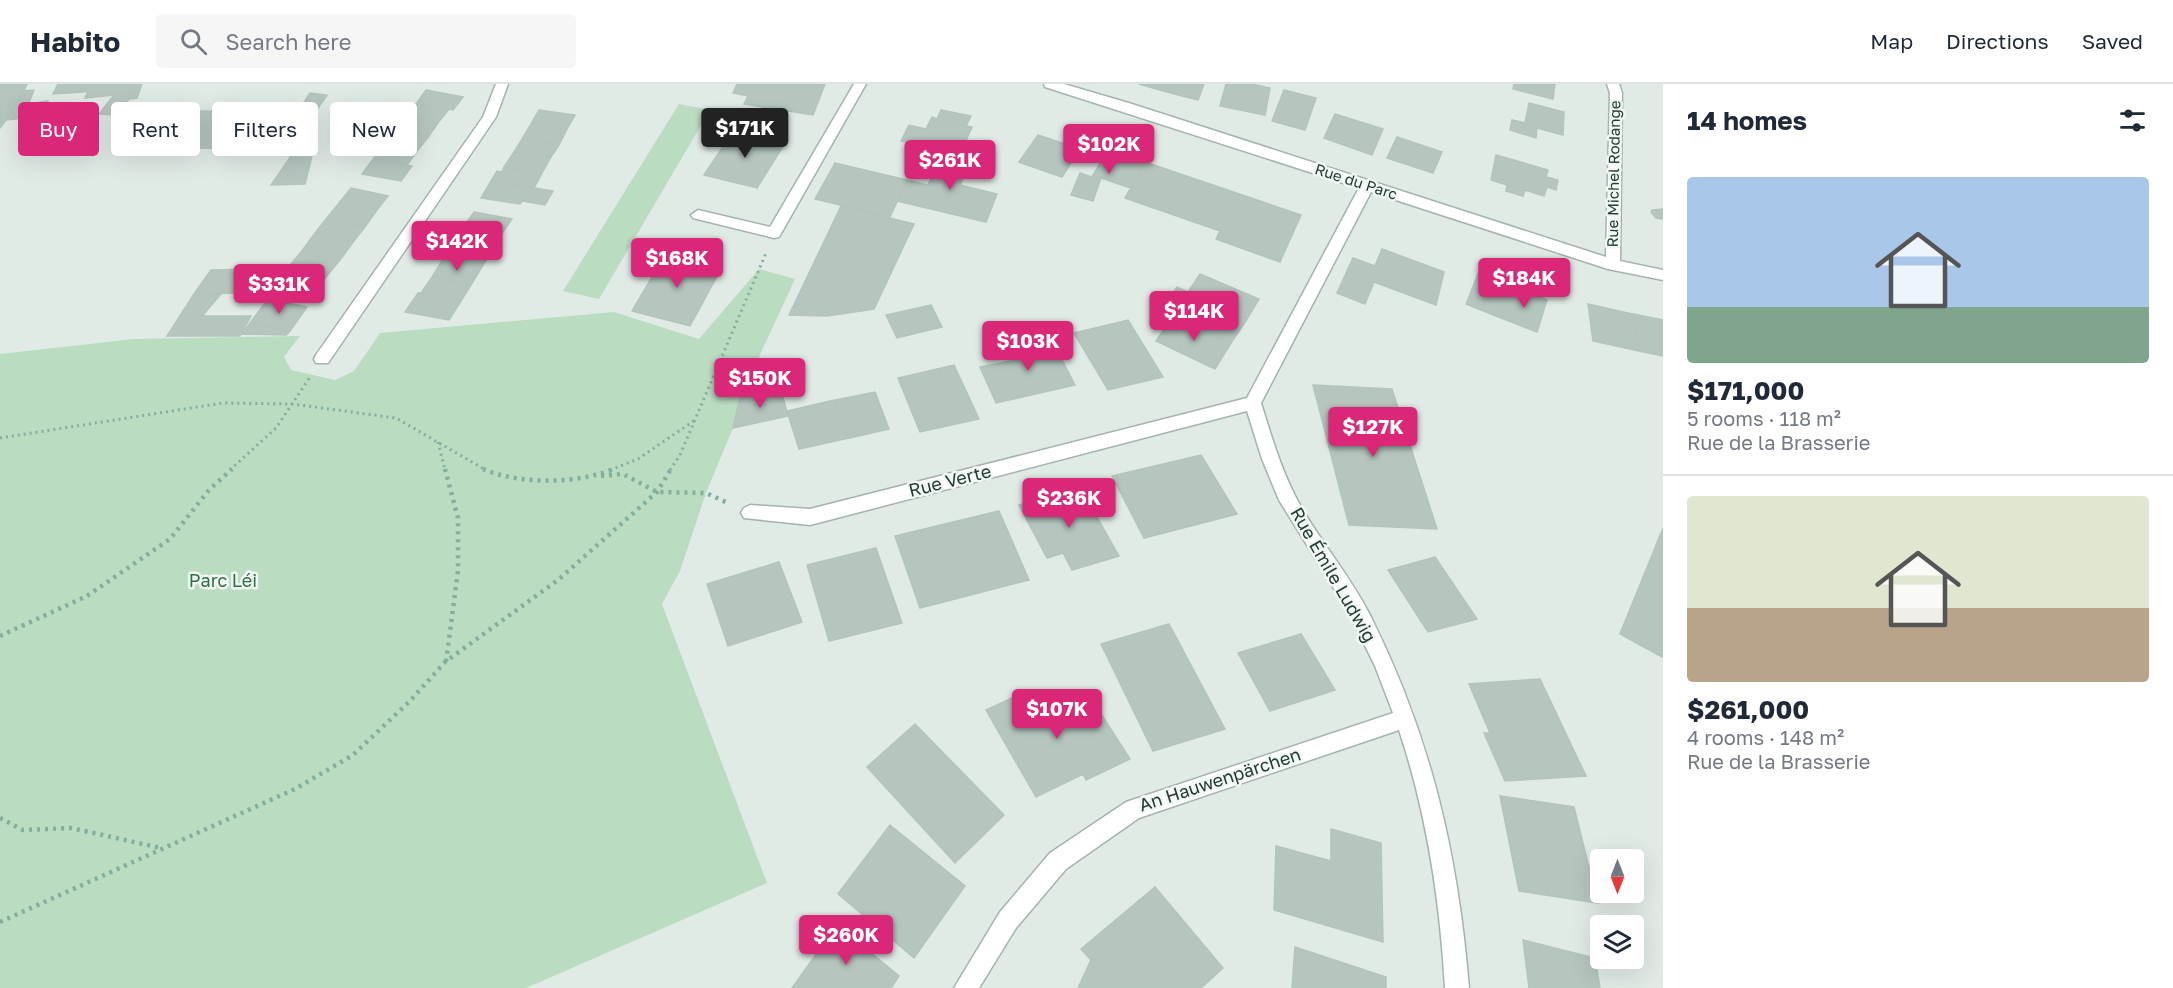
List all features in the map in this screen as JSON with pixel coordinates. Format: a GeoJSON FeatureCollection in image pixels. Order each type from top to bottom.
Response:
{"type":"FeatureCollection","features":[{"type":"Feature","properties":{"kind":"street"},"geometry":{"type":"LineString","coordinates":[[322,359],[483,127],[502,84]]}},
{"type":"Feature","properties":{"kind":"street"},"geometry":{"type":"LineString","coordinates":[[698,215],[774,233],[860,84]]}},
{"type":"Feature","properties":{"kind":"street","name":"Rue du Parc"},"geometry":{"type":"LineString","coordinates":[[1050,84],[1127,107],[1551,246],[1663,275]]}},
{"type":"Feature","properties":{"kind":"street","name":"Rue Michel Rodange"},"geometry":{"type":"LineString","coordinates":[[1613,84],[1616,93],[1614,264]]}},
{"type":"Feature","properties":{"kind":"street"},"geometry":{"type":"LineString","coordinates":[[1253,402],[1367,186]]}},
{"type":"Feature","properties":{"kind":"street","name":"Rue Verte"},"geometry":{"type":"LineString","coordinates":[[750,513],[810,517],[1253,402]]}},
{"type":"Feature","properties":{"kind":"street","name":"Rue Émile Ludwig"},"geometry":{"type":"LineString","coordinates":[[1253,402],[1269,453],[1294,511],[1363,620],[1406,718],[1433,816],[1446,876],[1457,988]]}},
{"type":"Feature","properties":{"kind":"street","name":"An Hauwenpärchen"},"geometry":{"type":"LineString","coordinates":[[966,988],[1008,920],[1058,861],[1133,808],[1406,718]]}},
{"type":"Feature","properties":{"kind":"path"},"geometry":{"type":"LineString","coordinates":[[0,922],[296,789],[353,755],[410,701],[446,662],[558,580],[657,492],[680,455],[759,269]]}},
{"type":"Feature","properties":{"kind":"path"},"geometry":{"type":"LineString","coordinates":[[0,636],[87,596],[170,539],[209,490],[276,428],[322,359]]}},
{"type":"Feature","properties":{"kind":"path"},"geometry":{"type":"LineString","coordinates":[[0,438],[223,403],[292,404],[396,418],[485,470],[522,481],[623,474],[657,492],[706,493]]}},
{"type":"Feature","properties":{"kind":"path"},"geometry":{"type":"LineString","coordinates":[[594,477],[638,459],[696,419]]}},
{"type":"Feature","properties":{"kind":"path"},"geometry":{"type":"LineString","coordinates":[[438,441],[458,518],[458,571],[446,662]]}},
{"type":"Feature","properties":{"kind":"path"},"geometry":{"type":"LineString","coordinates":[[0,818],[23,830],[71,828],[162,849]]}},
{"type":"Feature","properties":{"kind":"green space"},"geometry":{"type":"Polygon","coordinates":[[[679,104],[710,110],[599,299],[563,291],[679,104]]]}},
{"type":"Feature","properties":{"kind":"green space","name":"Parc Léi"},"geometry":{"type":"Polygon","coordinates":[[[759,269],[795,279],[740,398],[733,428],[706,493],[680,571],[662,604],[767,883],[526,988],[0,988],[0,354],[134,339],[300,336],[284,357],[291,370],[335,380],[354,371],[380,333],[614,312],[699,339],[759,269]]]}},
{"type":"Feature","properties":{"kind":"building"},"geometry":{"type":"Polygon","coordinates":[[[0,84],[27,84],[18,103],[0,105],[0,84]]]}},
{"type":"Feature","properties":{"kind":"building"},"geometry":{"type":"Polygon","coordinates":[[[58,84],[86,84],[83,92],[53,94],[58,84]]]}},
{"type":"Feature","properties":{"kind":"building"},"geometry":{"type":"Polygon","coordinates":[[[86,84],[142,84],[137,98],[129,99],[127,102],[111,102],[111,115],[99,114],[114,95],[85,98],[88,91],[83,92],[86,84]]]}},
{"type":"Feature","properties":{"kind":"building"},"geometry":{"type":"Polygon","coordinates":[[[737,84],[825,84],[813,115],[744,104],[748,96],[733,93],[737,84]]]}},
{"type":"Feature","properties":{"kind":"building"},"geometry":{"type":"Polygon","coordinates":[[[1139,84],[1170,84],[1167,92],[1139,84]]]}},
{"type":"Feature","properties":{"kind":"building"},"geometry":{"type":"Polygon","coordinates":[[[1170,84],[1204,84],[1198,100],[1167,92],[1170,84]]]}},
{"type":"Feature","properties":{"kind":"building"},"geometry":{"type":"Polygon","coordinates":[[[1226,84],[1252,84],[1270,88],[1265,115],[1220,106],[1226,84]]]}},
{"type":"Feature","properties":{"kind":"building"},"geometry":{"type":"Polygon","coordinates":[[[1514,84],[1555,84],[1553,99],[1513,89],[1514,84]]]}},
{"type":"Feature","properties":{"kind":"building"},"geometry":{"type":"Polygon","coordinates":[[[34,90],[29,102],[18,102],[18,119],[6,120],[23,91],[34,90]]]}},
{"type":"Feature","properties":{"kind":"building"},"geometry":{"type":"Polygon","coordinates":[[[426,90],[463,97],[453,110],[417,103],[426,90]]]}},
{"type":"Feature","properties":{"kind":"building"},"geometry":{"type":"Polygon","coordinates":[[[1284,90],[1316,98],[1305,130],[1272,121],[1284,90]]]}},
{"type":"Feature","properties":{"kind":"building"},"geometry":{"type":"Polygon","coordinates":[[[310,93],[327,95],[318,108],[318,102],[304,102],[310,93]]]}},
{"type":"Feature","properties":{"kind":"building"},"geometry":{"type":"Polygon","coordinates":[[[18,103],[0,128],[0,105],[18,103]]]}},
{"type":"Feature","properties":{"kind":"building"},"geometry":{"type":"Polygon","coordinates":[[[1529,103],[1564,112],[1563,135],[1537,128],[1536,138],[1510,130],[1512,120],[1525,123],[1529,103]]]}},
{"type":"Feature","properties":{"kind":"building"},"geometry":{"type":"Polygon","coordinates":[[[417,104],[449,109],[438,123],[417,119],[417,104]]]}},
{"type":"Feature","properties":{"kind":"building"},"geometry":{"type":"Polygon","coordinates":[[[539,110],[575,115],[567,129],[531,124],[539,110]]]}},
{"type":"Feature","properties":{"kind":"building"},"geometry":{"type":"Polygon","coordinates":[[[941,110],[971,116],[966,126],[972,127],[960,154],[901,141],[909,125],[926,129],[932,117],[937,119],[941,110]]]}},
{"type":"Feature","properties":{"kind":"building"},"geometry":{"type":"Polygon","coordinates":[[[200,111],[212,111],[212,148],[200,148],[200,111]]]}},
{"type":"Feature","properties":{"kind":"building"},"geometry":{"type":"Polygon","coordinates":[[[1335,114],[1383,129],[1372,155],[1324,138],[1335,114]]]}},
{"type":"Feature","properties":{"kind":"building"},"geometry":{"type":"Polygon","coordinates":[[[417,119],[438,123],[429,136],[417,134],[417,119]]]}},
{"type":"Feature","properties":{"kind":"building"},"geometry":{"type":"Polygon","coordinates":[[[531,124],[567,129],[559,145],[522,139],[531,124]]]}},
{"type":"Feature","properties":{"kind":"building"},"geometry":{"type":"Polygon","coordinates":[[[734,130],[785,143],[757,188],[704,175],[734,130]]]}},
{"type":"Feature","properties":{"kind":"building"},"geometry":{"type":"Polygon","coordinates":[[[417,134],[429,136],[418,150],[417,134]]]}},
{"type":"Feature","properties":{"kind":"building"},"geometry":{"type":"Polygon","coordinates":[[[1038,135],[1080,149],[1062,177],[1019,162],[1038,135]]]}},
{"type":"Feature","properties":{"kind":"building"},"geometry":{"type":"Polygon","coordinates":[[[1397,137],[1442,152],[1433,173],[1387,158],[1397,137]]]}},
{"type":"Feature","properties":{"kind":"building"},"geometry":{"type":"Polygon","coordinates":[[[522,139],[559,145],[551,157],[514,152],[522,139]]]}},
{"type":"Feature","properties":{"kind":"building"},"geometry":{"type":"Polygon","coordinates":[[[944,150],[972,157],[960,185],[997,194],[986,222],[897,201],[907,180],[928,185],[944,150]]]}},
{"type":"Feature","properties":{"kind":"building"},"geometry":{"type":"Polygon","coordinates":[[[1108,150],[1145,162],[1131,188],[1101,178],[1093,201],[1071,195],[1080,173],[1092,177],[1108,150]]]}},
{"type":"Feature","properties":{"kind":"building"},"geometry":{"type":"Polygon","coordinates":[[[514,152],[551,157],[542,173],[504,167],[514,152]]]}},
{"type":"Feature","properties":{"kind":"building"},"geometry":{"type":"Polygon","coordinates":[[[1496,155],[1548,170],[1546,177],[1558,180],[1556,190],[1547,187],[1544,196],[1525,190],[1523,196],[1506,191],[1507,185],[1491,180],[1496,155]]]}},
{"type":"Feature","properties":{"kind":"building"},"geometry":{"type":"Polygon","coordinates":[[[291,156],[312,156],[305,184],[271,185],[291,156]]]}},
{"type":"Feature","properties":{"kind":"building"},"geometry":{"type":"Polygon","coordinates":[[[375,156],[414,156],[407,165],[373,159],[375,156]]]}},
{"type":"Feature","properties":{"kind":"building"},"geometry":{"type":"Polygon","coordinates":[[[373,159],[412,166],[401,181],[362,174],[373,159]]]}},
{"type":"Feature","properties":{"kind":"building"},"geometry":{"type":"Polygon","coordinates":[[[1145,162],[1301,215],[1280,262],[1216,239],[1220,231],[1125,198],[1145,162]]]}},
{"type":"Feature","properties":{"kind":"building"},"geometry":{"type":"Polygon","coordinates":[[[835,163],[907,180],[890,217],[815,199],[835,163]]]}},
{"type":"Feature","properties":{"kind":"building"},"geometry":{"type":"Polygon","coordinates":[[[504,167],[542,173],[534,188],[491,181],[497,171],[502,172],[504,167]]]}},
{"type":"Feature","properties":{"kind":"building"},"geometry":{"type":"Polygon","coordinates":[[[491,181],[553,191],[545,205],[481,198],[491,181]]]}},
{"type":"Feature","properties":{"kind":"building"},"geometry":{"type":"Polygon","coordinates":[[[351,188],[388,196],[377,210],[339,203],[351,188]]]}},
{"type":"Feature","properties":{"kind":"building"},"geometry":{"type":"Polygon","coordinates":[[[339,203],[377,210],[365,227],[326,219],[339,203]]]}},
{"type":"Feature","properties":{"kind":"building"},"geometry":{"type":"Polygon","coordinates":[[[841,206],[914,224],[874,309],[827,316],[789,315],[841,206]]]}},
{"type":"Feature","properties":{"kind":"building"},"geometry":{"type":"Polygon","coordinates":[[[1663,209],[1663,219],[1656,218],[1651,212],[1652,210],[1663,209]]]}},
{"type":"Feature","properties":{"kind":"building"},"geometry":{"type":"Polygon","coordinates":[[[474,212],[512,219],[503,232],[465,225],[474,212]]]}},
{"type":"Feature","properties":{"kind":"building"},"geometry":{"type":"Polygon","coordinates":[[[326,219],[365,227],[354,241],[315,233],[326,219]]]}},
{"type":"Feature","properties":{"kind":"building"},"geometry":{"type":"Polygon","coordinates":[[[465,225],[503,232],[493,249],[455,242],[465,225]]]}},
{"type":"Feature","properties":{"kind":"building"},"geometry":{"type":"Polygon","coordinates":[[[315,233],[354,241],[340,260],[301,252],[315,233]]]}},
{"type":"Feature","properties":{"kind":"building"},"geometry":{"type":"Polygon","coordinates":[[[455,242],[493,249],[482,267],[443,259],[455,242]]]}},
{"type":"Feature","properties":{"kind":"building"},"geometry":{"type":"Polygon","coordinates":[[[1382,249],[1444,272],[1436,305],[1374,282],[1365,304],[1337,293],[1353,258],[1375,266],[1382,249]]]}},
{"type":"Feature","properties":{"kind":"building"},"geometry":{"type":"Polygon","coordinates":[[[301,252],[340,260],[326,277],[287,269],[301,252]]]}},
{"type":"Feature","properties":{"kind":"building"},"geometry":{"type":"Polygon","coordinates":[[[666,253],[722,267],[690,326],[632,311],[666,253]]]}},
{"type":"Feature","properties":{"kind":"building"},"geometry":{"type":"Polygon","coordinates":[[[443,259],[482,267],[471,285],[432,277],[443,259]]]}},
{"type":"Feature","properties":{"kind":"building"},"geometry":{"type":"Polygon","coordinates":[[[253,269],[243,293],[194,294],[211,270],[253,269]]]}},
{"type":"Feature","properties":{"kind":"building"},"geometry":{"type":"Polygon","coordinates":[[[287,269],[326,277],[314,293],[275,285],[287,269]]]}},
{"type":"Feature","properties":{"kind":"building"},"geometry":{"type":"Polygon","coordinates":[[[1200,274],[1259,299],[1247,319],[1188,292],[1200,274]]]}},
{"type":"Feature","properties":{"kind":"building"},"geometry":{"type":"Polygon","coordinates":[[[1478,274],[1512,286],[1501,318],[1466,304],[1478,274]]]}},
{"type":"Feature","properties":{"kind":"building"},"geometry":{"type":"Polygon","coordinates":[[[432,277],[471,285],[461,301],[421,293],[432,277]]]}},
{"type":"Feature","properties":{"kind":"building"},"geometry":{"type":"Polygon","coordinates":[[[1512,286],[1547,300],[1537,332],[1501,318],[1512,286]]]}},
{"type":"Feature","properties":{"kind":"building"},"geometry":{"type":"Polygon","coordinates":[[[1177,287],[1247,319],[1231,343],[1161,310],[1177,287]]]}},
{"type":"Feature","properties":{"kind":"building"},"geometry":{"type":"Polygon","coordinates":[[[418,293],[461,301],[449,320],[405,312],[418,293]]]}},
{"type":"Feature","properties":{"kind":"building"},"geometry":{"type":"Polygon","coordinates":[[[194,294],[221,294],[202,316],[251,316],[240,336],[167,336],[194,294]]]}},
{"type":"Feature","properties":{"kind":"building"},"geometry":{"type":"Polygon","coordinates":[[[268,299],[307,307],[290,331],[250,323],[268,299]]]}},
{"type":"Feature","properties":{"kind":"building"},"geometry":{"type":"Polygon","coordinates":[[[1588,304],[1633,314],[1639,351],[1593,341],[1588,304]]]}},
{"type":"Feature","properties":{"kind":"building"},"geometry":{"type":"Polygon","coordinates":[[[931,305],[942,327],[897,338],[886,315],[931,305]]]}},
{"type":"Feature","properties":{"kind":"building"},"geometry":{"type":"Polygon","coordinates":[[[1633,314],[1663,320],[1663,356],[1639,351],[1633,314]]]}},
{"type":"Feature","properties":{"kind":"building"},"geometry":{"type":"Polygon","coordinates":[[[1173,316],[1231,343],[1215,369],[1156,341],[1173,316]]]}},
{"type":"Feature","properties":{"kind":"building"},"geometry":{"type":"Polygon","coordinates":[[[1128,320],[1163,377],[1108,390],[1074,333],[1128,320]]]}},
{"type":"Feature","properties":{"kind":"building"},"geometry":{"type":"Polygon","coordinates":[[[250,323],[290,331],[286,335],[242,334],[250,323]]]}},
{"type":"Feature","properties":{"kind":"building"},"geometry":{"type":"Polygon","coordinates":[[[1050,337],[1075,385],[996,403],[980,367],[1016,360],[1010,346],[1050,337]]]}},
{"type":"Feature","properties":{"kind":"building"},"geometry":{"type":"Polygon","coordinates":[[[954,365],[979,419],[920,432],[898,378],[954,365]]]}},
{"type":"Feature","properties":{"kind":"building"},"geometry":{"type":"Polygon","coordinates":[[[1313,385],[1392,389],[1437,529],[1349,525],[1313,385]]]}},
{"type":"Feature","properties":{"kind":"building"},"geometry":{"type":"Polygon","coordinates":[[[781,390],[788,416],[733,428],[740,398],[781,390]]]}},
{"type":"Feature","properties":{"kind":"building"},"geometry":{"type":"Polygon","coordinates":[[[875,392],[889,429],[849,438],[835,400],[875,392]]]}},
{"type":"Feature","properties":{"kind":"building"},"geometry":{"type":"Polygon","coordinates":[[[835,400],[849,438],[799,449],[787,411],[835,400]]]}},
{"type":"Feature","properties":{"kind":"building"},"geometry":{"type":"Polygon","coordinates":[[[1201,455],[1237,514],[1144,538],[1112,476],[1201,455]]]}},
{"type":"Feature","properties":{"kind":"building"},"geometry":{"type":"Polygon","coordinates":[[[1080,487],[1119,556],[1072,570],[1063,553],[1047,558],[1019,505],[1080,487]]]}},
{"type":"Feature","properties":{"kind":"building"},"geometry":{"type":"Polygon","coordinates":[[[999,511],[1029,580],[920,608],[895,536],[999,511]]]}},
{"type":"Feature","properties":{"kind":"building"},"geometry":{"type":"Polygon","coordinates":[[[1663,528],[1663,655],[1662,657],[1620,634],[1663,528]]]}},
{"type":"Feature","properties":{"kind":"building"},"geometry":{"type":"Polygon","coordinates":[[[876,548],[902,623],[829,641],[807,565],[876,548]]]}},
{"type":"Feature","properties":{"kind":"building"},"geometry":{"type":"Polygon","coordinates":[[[1435,557],[1477,619],[1428,632],[1388,570],[1435,557]]]}},
{"type":"Feature","properties":{"kind":"building"},"geometry":{"type":"Polygon","coordinates":[[[779,562],[802,622],[728,646],[707,584],[779,562]]]}},
{"type":"Feature","properties":{"kind":"building"},"geometry":{"type":"Polygon","coordinates":[[[1169,624],[1225,729],[1153,751],[1101,644],[1169,624]]]}},
{"type":"Feature","properties":{"kind":"building"},"geometry":{"type":"Polygon","coordinates":[[[1301,634],[1335,690],[1270,711],[1238,653],[1301,634]]]}},
{"type":"Feature","properties":{"kind":"building"},"geometry":{"type":"Polygon","coordinates":[[[1540,679],[1586,776],[1505,781],[1484,733],[1490,733],[1469,684],[1540,679]]]}},
{"type":"Feature","properties":{"kind":"building"},"geometry":{"type":"Polygon","coordinates":[[[1029,690],[1043,713],[1087,692],[1130,759],[1086,780],[1083,774],[1036,797],[986,710],[1029,690]]]}},
{"type":"Feature","properties":{"kind":"building"},"geometry":{"type":"Polygon","coordinates":[[[915,724],[1004,815],[955,863],[867,767],[915,724]]]}},
{"type":"Feature","properties":{"kind":"building"},"geometry":{"type":"Polygon","coordinates":[[[1500,796],[1574,807],[1590,871],[1590,902],[1519,891],[1500,796]]]}},
{"type":"Feature","properties":{"kind":"building"},"geometry":{"type":"Polygon","coordinates":[[[890,825],[965,886],[914,958],[838,894],[890,825]]]}},
{"type":"Feature","properties":{"kind":"building"},"geometry":{"type":"Polygon","coordinates":[[[1331,829],[1381,843],[1383,942],[1274,910],[1276,846],[1331,861],[1331,829]]]}},
{"type":"Feature","properties":{"kind":"building"},"geometry":{"type":"Polygon","coordinates":[[[1155,887],[1223,968],[1201,988],[1078,988],[1091,960],[1081,949],[1155,887]]]}},
{"type":"Feature","properties":{"kind":"building"},"geometry":{"type":"Polygon","coordinates":[[[837,925],[899,976],[891,988],[792,988],[837,925]]]}},
{"type":"Feature","properties":{"kind":"building"},"geometry":{"type":"Polygon","coordinates":[[[1523,940],[1590,957],[1590,969],[1597,969],[1600,988],[1529,988],[1523,940]]]}},
{"type":"Feature","properties":{"kind":"building"},"geometry":{"type":"Polygon","coordinates":[[[1295,947],[1386,977],[1386,988],[1292,988],[1295,947]]]}}]}
